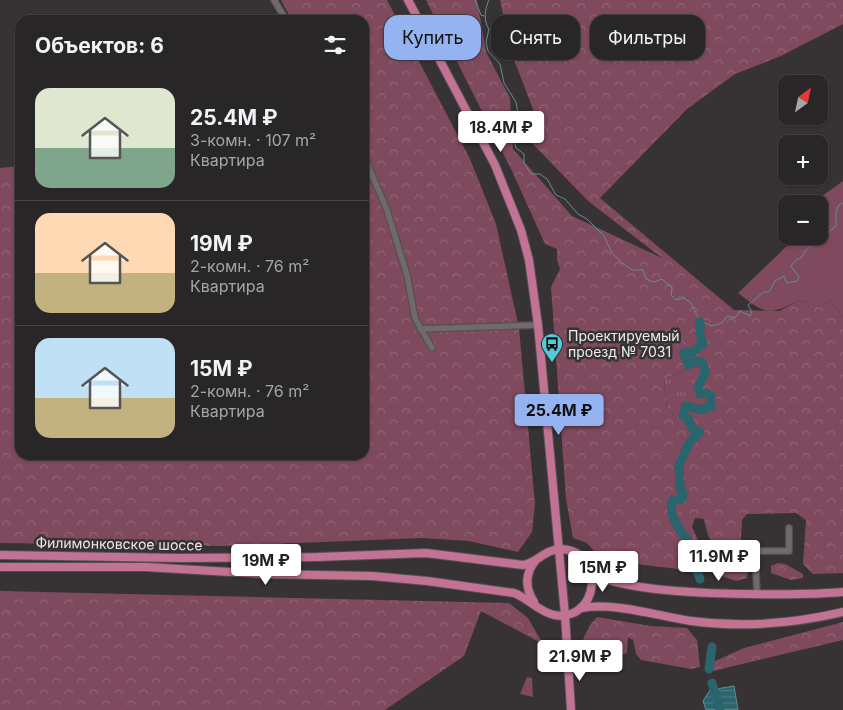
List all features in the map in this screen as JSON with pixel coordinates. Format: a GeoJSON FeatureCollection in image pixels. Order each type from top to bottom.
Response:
{"type":"FeatureCollection","features":[{"type":"Feature","properties":{"kind":"main road"},"geometry":{"type":"LineString","coordinates":[[408,0],[469,116],[509,199],[529,260],[538,325],[565,615],[571,710]]}},
{"type":"Feature","properties":{"kind":"main road"},"geometry":{"type":"LineString","coordinates":[[558,550],[572,552],[580,556],[591,570],[603,578],[655,588],[690,592],[757,595],[843,592]]}},
{"type":"Feature","properties":{"kind":"main road","name":"Филимонковское шоссе"},"geometry":{"type":"LineString","coordinates":[[0,555],[180,558],[317,557],[426,553],[523,566],[536,560],[546,552],[558,550]]}},
{"type":"Feature","properties":{"kind":"main road"},"geometry":{"type":"LineString","coordinates":[[535,603],[528,590],[527,581],[529,572],[536,560]]}},
{"type":"Feature","properties":{"kind":"main road","name":"Филимонковское шоссе"},"geometry":{"type":"LineString","coordinates":[[0,567],[145,567],[264,574],[372,576],[427,581],[514,593],[535,603],[546,612],[565,615]]}},
{"type":"Feature","properties":{"kind":"main road"},"geometry":{"type":"LineString","coordinates":[[581,608],[590,597],[593,588],[591,570]]}},
{"type":"Feature","properties":{"kind":"main road"},"geometry":{"type":"LineString","coordinates":[[565,615],[581,608],[602,607],[729,625],[790,622],[843,612]]}},
{"type":"Feature","properties":{"kind":"street"},"geometry":{"type":"LineString","coordinates":[[274,0],[283,15]]}},
{"type":"Feature","properties":{"kind":"street"},"geometry":{"type":"LineString","coordinates":[[369,168],[387,210],[407,275],[415,318],[432,348]]}},
{"type":"Feature","properties":{"kind":"street"},"geometry":{"type":"LineString","coordinates":[[420,329],[538,325]]}},
{"type":"Feature","properties":{"kind":"street"},"geometry":{"type":"LineString","coordinates":[[757,595],[755,551],[789,551],[788,528]]}},
{"type":"Feature","properties":{"kind":"green space"},"geometry":{"type":"Polygon","coordinates":[[[281,0],[387,0],[395,15],[384,15],[384,60],[418,60],[470,159],[496,224],[519,328],[535,504],[532,532],[518,552],[469,541],[422,538],[223,546],[0,543],[0,168],[15,166],[15,460],[369,460],[369,15],[289,15],[281,0]]]}},
{"type":"Feature","properties":{"kind":"green space"},"geometry":{"type":"Polygon","coordinates":[[[426,0],[477,0],[480,15],[434,15],[426,0]]]}},
{"type":"Feature","properties":{"kind":"green space"},"geometry":{"type":"Polygon","coordinates":[[[500,0],[843,0],[843,24],[781,56],[735,74],[687,109],[600,198],[734,310],[779,311],[800,300],[820,307],[830,300],[843,317],[843,573],[813,574],[803,564],[806,520],[796,513],[747,514],[742,520],[740,556],[724,552],[714,545],[708,535],[704,519],[695,518],[678,569],[602,560],[587,543],[573,538],[566,499],[551,287],[560,269],[557,260],[557,249],[545,244],[512,171],[456,60],[481,60],[481,23],[486,52],[510,98],[513,149],[572,216],[662,258],[588,201],[529,140],[533,109],[514,60],[580,60],[580,15],[503,15],[500,0]],[[693,367],[665,379],[667,408],[677,419],[690,424],[691,409],[696,403],[703,406],[706,400],[700,397],[695,386],[699,376],[699,368],[693,367]]]}},
{"type":"Feature","properties":{"kind":"green space"},"geometry":{"type":"Polygon","coordinates":[[[843,181],[843,317],[830,300],[820,307],[800,300],[774,311],[767,311],[755,306],[738,293],[788,245],[828,245],[828,195],[824,195],[843,181]]]}},
{"type":"Feature","properties":{"kind":"green space"},"geometry":{"type":"Polygon","coordinates":[[[693,367],[699,368],[706,400],[703,406],[691,409],[692,415],[689,425],[677,419],[667,408],[665,379],[693,367]]]}},
{"type":"Feature","properties":{"kind":"green space"},"geometry":{"type":"Polygon","coordinates":[[[672,500],[693,529],[703,551],[707,567],[685,567],[683,544],[671,520],[667,505],[672,500]]]}},
{"type":"Feature","properties":{"kind":"green space"},"geometry":{"type":"Polygon","coordinates":[[[778,563],[785,564],[803,574],[803,578],[791,580],[771,573],[771,566],[778,563]]]}},
{"type":"Feature","properties":{"kind":"green space"},"geometry":{"type":"Polygon","coordinates":[[[728,566],[748,571],[747,578],[736,581],[722,576],[721,569],[728,566]]]}},
{"type":"Feature","properties":{"kind":"green space"},"geometry":{"type":"Polygon","coordinates":[[[0,591],[509,603],[528,618],[543,644],[481,611],[464,656],[385,710],[0,710],[0,591]]]}},
{"type":"Feature","properties":{"kind":"green space"},"geometry":{"type":"Polygon","coordinates":[[[597,617],[651,626],[687,628],[697,640],[700,667],[691,669],[641,660],[636,654],[633,640],[628,637],[627,653],[616,656],[597,656],[591,654],[581,648],[589,627],[597,617]]]}},
{"type":"Feature","properties":{"kind":"green space"},"geometry":{"type":"Polygon","coordinates":[[[843,622],[843,640],[713,671],[713,662],[744,648],[843,622]]]}},
{"type":"Feature","properties":{"kind":"green space"},"geometry":{"type":"Polygon","coordinates":[[[527,677],[532,678],[533,697],[520,694],[527,677]]]}},
{"type":"Feature","properties":{"kind":"water"},"geometry":{"type":"Polygon","coordinates":[[[734,686],[738,710],[706,710],[703,701],[710,690],[734,686]]]}},
{"type":"Feature","properties":{"kind":"waterway"},"geometry":{"type":"LineString","coordinates":[[475,0],[481,15],[484,16]]}},
{"type":"Feature","properties":{"kind":"waterway"},"geometry":{"type":"LineString","coordinates":[[489,0],[485,15],[489,29],[486,42],[488,51],[500,64],[504,83],[516,102],[520,125],[513,134],[516,148],[524,154],[524,163],[531,174],[540,174],[547,179],[556,195],[565,199],[578,214],[587,219],[604,236],[612,253],[620,261],[632,270],[643,270],[646,279],[654,282],[662,279],[672,288],[671,295],[676,300],[684,298],[691,303],[698,317]]}},
{"type":"Feature","properties":{"kind":"waterway"},"geometry":{"type":"LineString","coordinates":[[700,321],[712,326],[722,323],[727,316],[735,318],[740,311],[750,316],[752,312],[748,305],[764,292],[769,292],[775,281],[784,276],[787,283],[797,281],[799,277],[791,266],[813,245],[823,241],[826,234],[836,226],[836,211],[839,205],[843,203]]}},
{"type":"Feature","properties":{"kind":"waterway"},"geometry":{"type":"LineString","coordinates":[[700,322],[700,333]]}},
{"type":"Feature","properties":{"kind":"waterway"},"geometry":{"type":"LineString","coordinates":[[700,579],[690,551],[690,543],[676,524],[671,506],[672,501],[681,499],[683,495],[680,486],[679,465],[689,443],[700,432],[693,430],[688,419],[683,416],[686,406],[701,410],[711,406],[711,397],[707,393],[700,394],[698,387],[705,373],[702,362],[697,361],[688,365],[684,353],[693,352],[703,344],[701,338]]}},
{"type":"Feature","properties":{"kind":"waterway"},"geometry":{"type":"LineString","coordinates":[[709,669],[712,647]]}},
{"type":"Feature","properties":{"kind":"waterway"},"geometry":{"type":"LineString","coordinates":[[712,683],[720,710]]}},
{"type":"Feature","properties":{"kind":"place","name":"Проектируемый проезд № 7031"},"geometry":{"type":"Point","coordinates":[552,363]}}]}
